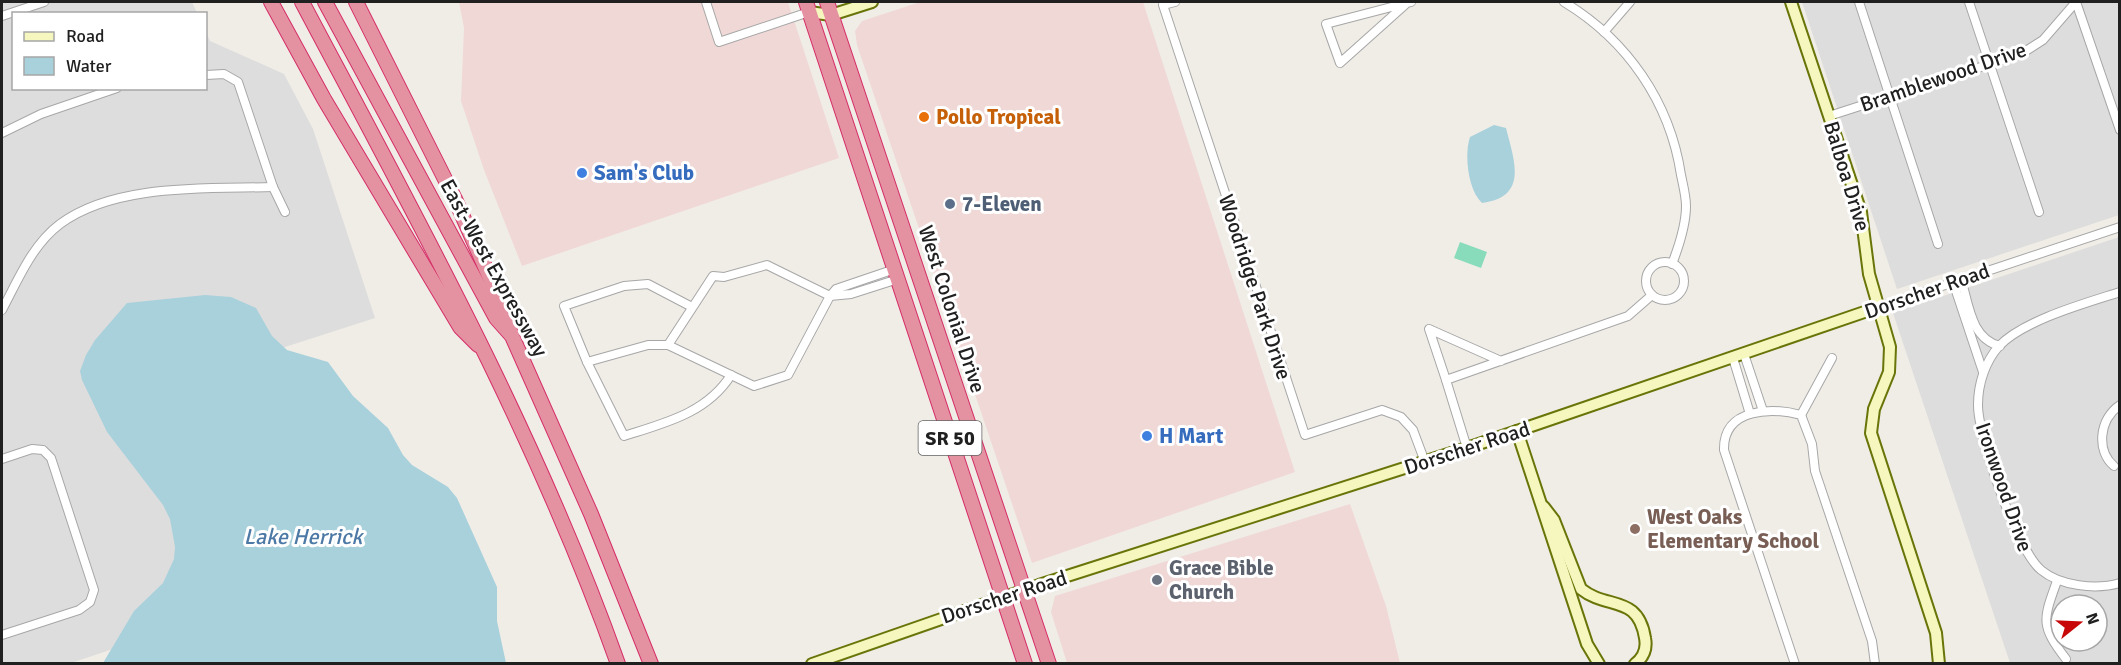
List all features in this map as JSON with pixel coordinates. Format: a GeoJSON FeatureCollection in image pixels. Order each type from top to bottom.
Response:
{"type":"FeatureCollection","features":[{"type":"Feature","properties":{"kind":"highway"},"geometry":{"type":"LineString","coordinates":[[271,2],[324,99],[455,318],[484,351]]}},
{"type":"Feature","properties":{"kind":"highway","name":"East-West Expressway"},"geometry":{"type":"LineString","coordinates":[[302,2],[484,351],[557,511],[618,663]]}},
{"type":"Feature","properties":{"kind":"highway","name":"East-West Expressway"},"geometry":{"type":"LineString","coordinates":[[326,2],[496,318],[512,336],[591,514],[651,663]]}},
{"type":"Feature","properties":{"kind":"highway"},"geometry":{"type":"LineString","coordinates":[[356,2],[455,199],[505,312],[512,336]]}},
{"type":"Feature","properties":{"kind":"highway","name":"West Colonial Drive"},"geometry":{"type":"LineString","coordinates":[[807,7],[1025,663]]}},
{"type":"Feature","properties":{"kind":"highway","name":"West Colonial Drive"},"geometry":{"type":"LineString","coordinates":[[829,8],[1049,663]]}},
{"type":"Feature","properties":{"kind":"highway"},"geometry":{"type":"LineString","coordinates":[[876,212],[896,253],[915,266]]}},
{"type":"Feature","properties":{"kind":"highway"},"geometry":{"type":"LineString","coordinates":[[896,274],[910,283],[936,328]]}},
{"type":"Feature","properties":{"kind":"street"},"geometry":{"type":"LineString","coordinates":[[14,12],[44,2]]}},
{"type":"Feature","properties":{"kind":"street"},"geometry":{"type":"LineString","coordinates":[[706,2],[719,42],[821,2]]}},
{"type":"Feature","properties":{"kind":"street"},"geometry":{"type":"LineString","coordinates":[[807,7],[829,8],[872,2]]}},
{"type":"Feature","properties":{"kind":"street","name":"Woodridge Park Drive"},"geometry":{"type":"LineString","coordinates":[[1175,2],[1163,6],[1305,435],[1382,410],[1401,417],[1413,430],[1425,462]]}},
{"type":"Feature","properties":{"kind":"street"},"geometry":{"type":"LineString","coordinates":[[1409,2],[1399,10],[1340,63],[1326,24],[1409,2]]}},
{"type":"Feature","properties":{"kind":"street"},"geometry":{"type":"LineString","coordinates":[[1564,2],[1604,32],[1629,56],[1651,85],[1679,159],[1686,205],[1683,232],[1672,264]]}},
{"type":"Feature","properties":{"kind":"street"},"geometry":{"type":"LineString","coordinates":[[1604,32],[1630,2]]}},
{"type":"Feature","properties":{"kind":"street","name":"Balboa Drive"},"geometry":{"type":"LineString","coordinates":[[1791,2],[1861,212],[1869,274],[1887,334],[1890,361],[1874,409],[1871,433],[1936,633],[1939,663]]}},
{"type":"Feature","properties":{"kind":"street"},"geometry":{"type":"LineString","coordinates":[[1859,2],[1938,244]]}},
{"type":"Feature","properties":{"kind":"street"},"geometry":{"type":"LineString","coordinates":[[1969,2],[2039,212]]}},
{"type":"Feature","properties":{"kind":"street"},"geometry":{"type":"LineString","coordinates":[[2076,2],[2120,130]]}},
{"type":"Feature","properties":{"kind":"street","name":"Bramblewood Drive"},"geometry":{"type":"LineString","coordinates":[[1829,116],[2021,54],[2043,40],[2076,2]]}},
{"type":"Feature","properties":{"kind":"street"},"geometry":{"type":"LineString","coordinates":[[207,75],[224,74],[238,82],[273,186],[285,212]]}},
{"type":"Feature","properties":{"kind":"street"},"geometry":{"type":"LineString","coordinates":[[2,132],[41,114],[111,90]]}},
{"type":"Feature","properties":{"kind":"street"},"geometry":{"type":"LineString","coordinates":[[2,310],[30,256],[60,224],[101,202],[160,191],[273,186]]}},
{"type":"Feature","properties":{"kind":"street","name":"Dorscher Road"},"geometry":{"type":"LineString","coordinates":[[812,663],[1024,590],[1467,448],[2120,227]]}},
{"type":"Feature","properties":{"kind":"street"},"geometry":{"type":"LineString","coordinates":[[1659,263],[1672,264],[1683,278],[1681,291],[1669,300],[1652,295],[1646,283],[1649,270],[1659,263]]}},
{"type":"Feature","properties":{"kind":"street"},"geometry":{"type":"LineString","coordinates":[[668,345],[713,276],[724,277],[767,265],[830,296]]}},
{"type":"Feature","properties":{"kind":"street"},"geometry":{"type":"LineString","coordinates":[[586,362],[648,345],[668,345],[754,386],[788,375],[830,296],[836,289],[896,274]]}},
{"type":"Feature","properties":{"kind":"street"},"geometry":{"type":"LineString","coordinates":[[1961,279],[1977,333],[1987,343],[2000,346]]}},
{"type":"Feature","properties":{"kind":"street"},"geometry":{"type":"LineString","coordinates":[[1953,282],[1983,372]]}},
{"type":"Feature","properties":{"kind":"street"},"geometry":{"type":"LineString","coordinates":[[692,307],[648,284],[624,286],[564,306],[586,362],[624,436],[681,418],[720,392],[731,375]]}},
{"type":"Feature","properties":{"kind":"street","name":"Ironwood Drive"},"geometry":{"type":"LineString","coordinates":[[2120,292],[2053,313],[2000,346],[1983,372],[1978,406],[1980,429],[2018,537],[2030,560],[2057,581],[2088,586],[2120,582]]}},
{"type":"Feature","properties":{"kind":"street"},"geometry":{"type":"LineString","coordinates":[[1446,380],[1628,316],[1652,295]]}},
{"type":"Feature","properties":{"kind":"street"},"geometry":{"type":"LineString","coordinates":[[1467,448],[1429,329],[1501,361]]}},
{"type":"Feature","properties":{"kind":"street"},"geometry":{"type":"LineString","coordinates":[[1739,356],[1763,411]]}},
{"type":"Feature","properties":{"kind":"street"},"geometry":{"type":"LineString","coordinates":[[1739,356],[1750,414]]}},
{"type":"Feature","properties":{"kind":"street"},"geometry":{"type":"LineString","coordinates":[[1832,358],[1801,415],[1812,444],[1815,471],[1872,641],[1877,659],[1875,663]]}},
{"type":"Feature","properties":{"kind":"street"},"geometry":{"type":"LineString","coordinates":[[2115,466],[2105,458],[2102,440],[2105,423],[2120,405]]}},
{"type":"Feature","properties":{"kind":"street"},"geometry":{"type":"LineString","coordinates":[[1795,663],[1724,450],[1724,436],[1731,424],[1750,414],[1780,409],[1801,415]]}},
{"type":"Feature","properties":{"kind":"street"},"geometry":{"type":"LineString","coordinates":[[1516,431],[1587,644],[1599,663]]}},
{"type":"Feature","properties":{"kind":"street"},"geometry":{"type":"LineString","coordinates":[[2,459],[32,448],[43,450],[51,459],[94,590],[90,602],[79,610],[2,635]]}},
{"type":"Feature","properties":{"kind":"street"},"geometry":{"type":"LineString","coordinates":[[1540,502],[1554,520],[1581,589],[1589,595],[1623,604],[1638,616],[1646,644],[1642,656],[1635,663]]}},
{"type":"Feature","properties":{"kind":"street"},"geometry":{"type":"LineString","coordinates":[[2057,581],[2046,623],[2049,637],[2067,659]]}},
{"type":"Feature","properties":{"kind":"shaded area"},"geometry":{"type":"Polygon","coordinates":[[[2,2],[192,2],[197,12],[12,12],[12,90],[207,90],[207,34],[210,41],[284,74],[313,129],[375,318],[211,371],[284,592],[71,663],[2,663],[2,2]]]}},
{"type":"Feature","properties":{"kind":"shaded area"},"geometry":{"type":"Polygon","coordinates":[[[459,2],[788,2],[839,158],[522,266],[484,170],[461,101],[464,28],[459,2]]]}},
{"type":"Feature","properties":{"kind":"shaded area"},"geometry":{"type":"Polygon","coordinates":[[[920,2],[1143,2],[1295,472],[1032,563],[857,45],[855,31],[862,21],[920,2]]]}},
{"type":"Feature","properties":{"kind":"shaded area"},"geometry":{"type":"Polygon","coordinates":[[[1802,2],[2119,2],[2119,215],[1897,289],[1802,2]]]}},
{"type":"Feature","properties":{"kind":"shaded area"},"geometry":{"type":"Polygon","coordinates":[[[2119,237],[2119,663],[2010,663],[1893,313],[2119,237]]]}},
{"type":"Feature","properties":{"kind":"shaded area"},"geometry":{"type":"Polygon","coordinates":[[[1350,504],[1386,606],[1400,663],[1067,663],[1051,612],[1055,596],[1350,504]]]}},
{"type":"Feature","properties":{"kind":"green space"},"geometry":{"type":"Polygon","coordinates":[[[1460,242],[1487,252],[1481,268],[1454,258],[1460,242]]]}},
{"type":"Feature","properties":{"kind":"water"},"geometry":{"type":"Polygon","coordinates":[[[1494,125],[1506,128],[1515,175],[1507,193],[1497,199],[1482,203],[1470,181],[1467,162],[1468,144],[1470,137],[1494,125]]]}},
{"type":"Feature","properties":{"kind":"water","name":"Lake Herrick"},"geometry":{"type":"Polygon","coordinates":[[[205,295],[231,297],[256,308],[272,336],[287,350],[328,362],[353,396],[388,428],[403,455],[412,465],[448,487],[457,498],[497,587],[497,621],[506,663],[103,663],[134,611],[163,583],[174,559],[175,547],[170,519],[163,505],[107,432],[82,380],[80,371],[95,340],[127,303],[205,295]]]}},
{"type":"Feature","properties":{"kind":"place","name":"Pollo Tropical"},"geometry":{"type":"Point","coordinates":[924,117]}},
{"type":"Feature","properties":{"kind":"place","name":"Sam's Club"},"geometry":{"type":"Point","coordinates":[582,173]}},
{"type":"Feature","properties":{"kind":"place","name":"7-Eleven"},"geometry":{"type":"Point","coordinates":[950,204]}},
{"type":"Feature","properties":{"kind":"place","name":"H Mart"},"geometry":{"type":"Point","coordinates":[1147,436]}},
{"type":"Feature","properties":{"kind":"place","name":"West Oaks Elementary School"},"geometry":{"type":"Point","coordinates":[1635,529]}},
{"type":"Feature","properties":{"kind":"place","name":"Grace Bible Church"},"geometry":{"type":"Point","coordinates":[1157,580]}}]}
